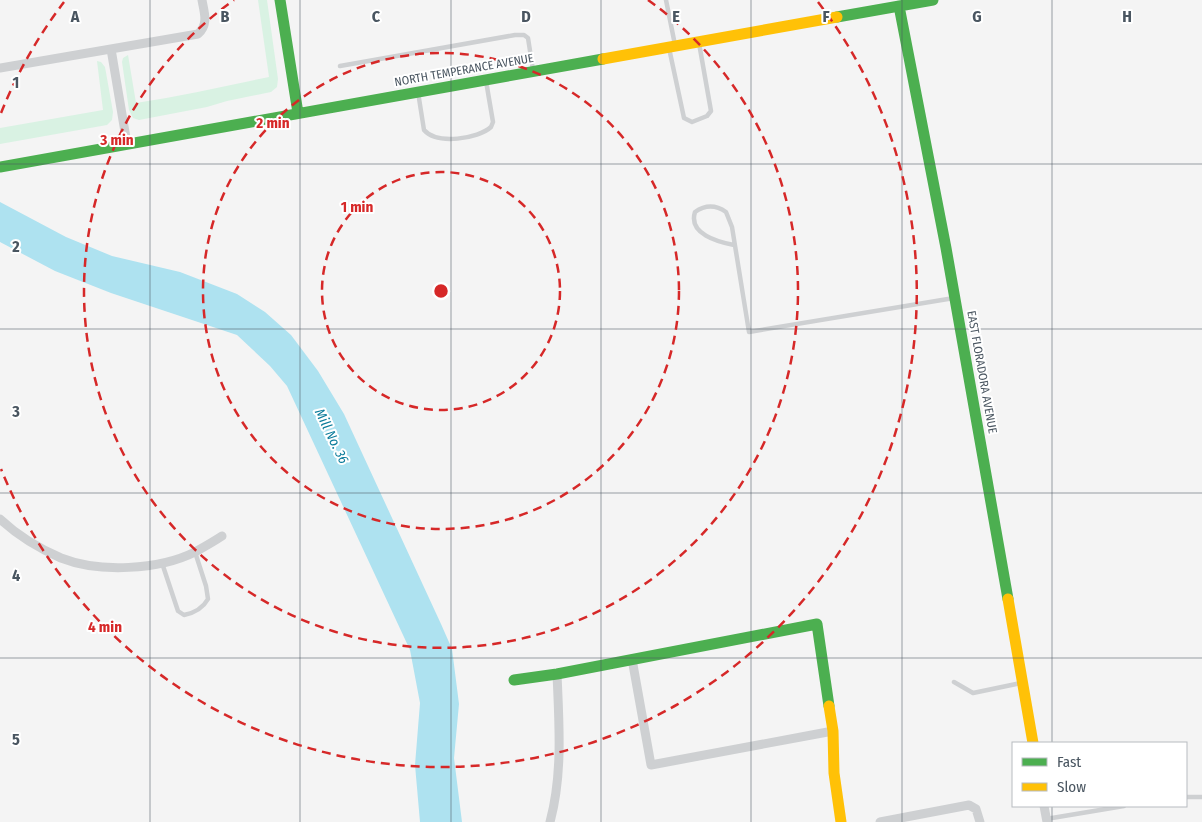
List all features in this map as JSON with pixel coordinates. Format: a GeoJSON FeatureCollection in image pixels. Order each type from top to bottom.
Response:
{"type":"FeatureCollection","features":[{"type":"Feature","properties":{"kind":"street"},"geometry":{"type":"LineString","coordinates":[[0,68],[198,34],[203,30],[205,23],[202,0]]}},
{"type":"Feature","properties":{"kind":"street"},"geometry":{"type":"LineString","coordinates":[[280,0],[298,113]]}},
{"type":"Feature","properties":{"kind":"street","name":"NORTH TEMPERANCE AVENUE"},"geometry":{"type":"LineString","coordinates":[[0,167],[933,0]]}},
{"type":"Feature","properties":{"kind":"street","name":"EAST FLORADORA AVENUE"},"geometry":{"type":"LineString","coordinates":[[899,6],[955,298],[1033,742]]}},
{"type":"Feature","properties":{"kind":"street"},"geometry":{"type":"LineString","coordinates":[[110,49],[127,144]]}},
{"type":"Feature","properties":{"kind":"street"},"geometry":{"type":"LineString","coordinates":[[0,519],[16,533],[40,548],[62,558],[107,567],[129,567],[162,563],[195,552],[222,536]]}},
{"type":"Feature","properties":{"kind":"street"},"geometry":{"type":"LineString","coordinates":[[514,680],[557,674],[818,624],[833,731],[834,774],[841,822]]}},
{"type":"Feature","properties":{"kind":"street"},"geometry":{"type":"LineString","coordinates":[[632,660],[651,765],[833,731]]}},
{"type":"Feature","properties":{"kind":"street"},"geometry":{"type":"LineString","coordinates":[[550,822],[560,757],[557,674]]}},
{"type":"Feature","properties":{"kind":"street"},"geometry":{"type":"LineString","coordinates":[[886,821],[969,806],[976,809],[980,822]]}},
{"type":"Feature","properties":{"kind":"street"},"geometry":{"type":"LineString","coordinates":[[1044,807],[1047,820]]}},
{"type":"Feature","properties":{"kind":"lane"},"geometry":{"type":"LineString","coordinates":[[666,0],[684,118],[692,122],[712,111],[698,41]]}},
{"type":"Feature","properties":{"kind":"lane"},"geometry":{"type":"LineString","coordinates":[[340,66],[515,34],[524,35],[528,38],[533,71]]}},
{"type":"Feature","properties":{"kind":"lane"},"geometry":{"type":"LineString","coordinates":[[418,92],[424,130],[436,138],[453,139],[480,133],[491,127],[492,122],[486,80]]}},
{"type":"Feature","properties":{"kind":"lane"},"geometry":{"type":"LineString","coordinates":[[734,245],[722,242],[698,230],[694,221],[695,212],[713,206],[726,212],[732,227],[749,332],[955,298]]}},
{"type":"Feature","properties":{"kind":"lane"},"geometry":{"type":"LineString","coordinates":[[162,563],[178,611],[184,615],[189,614],[204,605],[208,599],[206,586],[195,552]]}},
{"type":"Feature","properties":{"kind":"lane"},"geometry":{"type":"LineString","coordinates":[[954,682],[973,692],[1022,683]]}},
{"type":"Feature","properties":{"kind":"lane"},"geometry":{"type":"LineString","coordinates":[[1187,798],[1202,797]]}},
{"type":"Feature","properties":{"kind":"lane"},"geometry":{"type":"LineString","coordinates":[[1047,820],[1118,807]]}},
{"type":"Feature","properties":{"kind":"green space"},"geometry":{"type":"Polygon","coordinates":[[[258,0],[267,0],[278,79],[277,87],[271,92],[207,107],[139,120],[133,118],[129,110],[122,62],[123,58],[128,55],[136,103],[269,77],[258,0]]]}},
{"type":"Feature","properties":{"kind":"green space"},"geometry":{"type":"Polygon","coordinates":[[[97,61],[101,62],[105,67],[113,112],[112,120],[107,125],[0,144],[0,128],[103,110],[97,61]]]}},
{"type":"Feature","properties":{"kind":"water","name":"Mill No. 36"},"geometry":{"type":"Polygon","coordinates":[[[0,202],[66,237],[112,256],[180,272],[237,294],[265,312],[291,335],[318,371],[344,414],[452,649],[459,704],[454,758],[462,822],[420,822],[415,765],[420,703],[410,650],[287,386],[270,366],[237,335],[111,293],[55,271],[0,242],[0,202]]]}},
{"type":"Feature","properties":{"kind":"traffic: fast"},"geometry":{"type":"LineString","coordinates":[[280,0],[298,113]]}},
{"type":"Feature","properties":{"kind":"traffic: fast"},"geometry":{"type":"LineString","coordinates":[[837,17],[933,0]]}},
{"type":"Feature","properties":{"kind":"traffic: fast"},"geometry":{"type":"LineString","coordinates":[[899,6],[946,248],[1008,599]]}},
{"type":"Feature","properties":{"kind":"traffic: fast"},"geometry":{"type":"LineString","coordinates":[[0,167],[603,59]]}},
{"type":"Feature","properties":{"kind":"traffic: fast"},"geometry":{"type":"LineString","coordinates":[[514,680],[557,674],[817,624],[829,706]]}},
{"type":"Feature","properties":{"kind":"traffic: slow"},"geometry":{"type":"LineString","coordinates":[[603,59],[837,17]]}},
{"type":"Feature","properties":{"kind":"traffic: slow"},"geometry":{"type":"LineString","coordinates":[[1008,599],[1033,742]]}},
{"type":"Feature","properties":{"kind":"traffic: slow"},"geometry":{"type":"LineString","coordinates":[[829,706],[833,731],[834,773],[841,822]]}}]}
